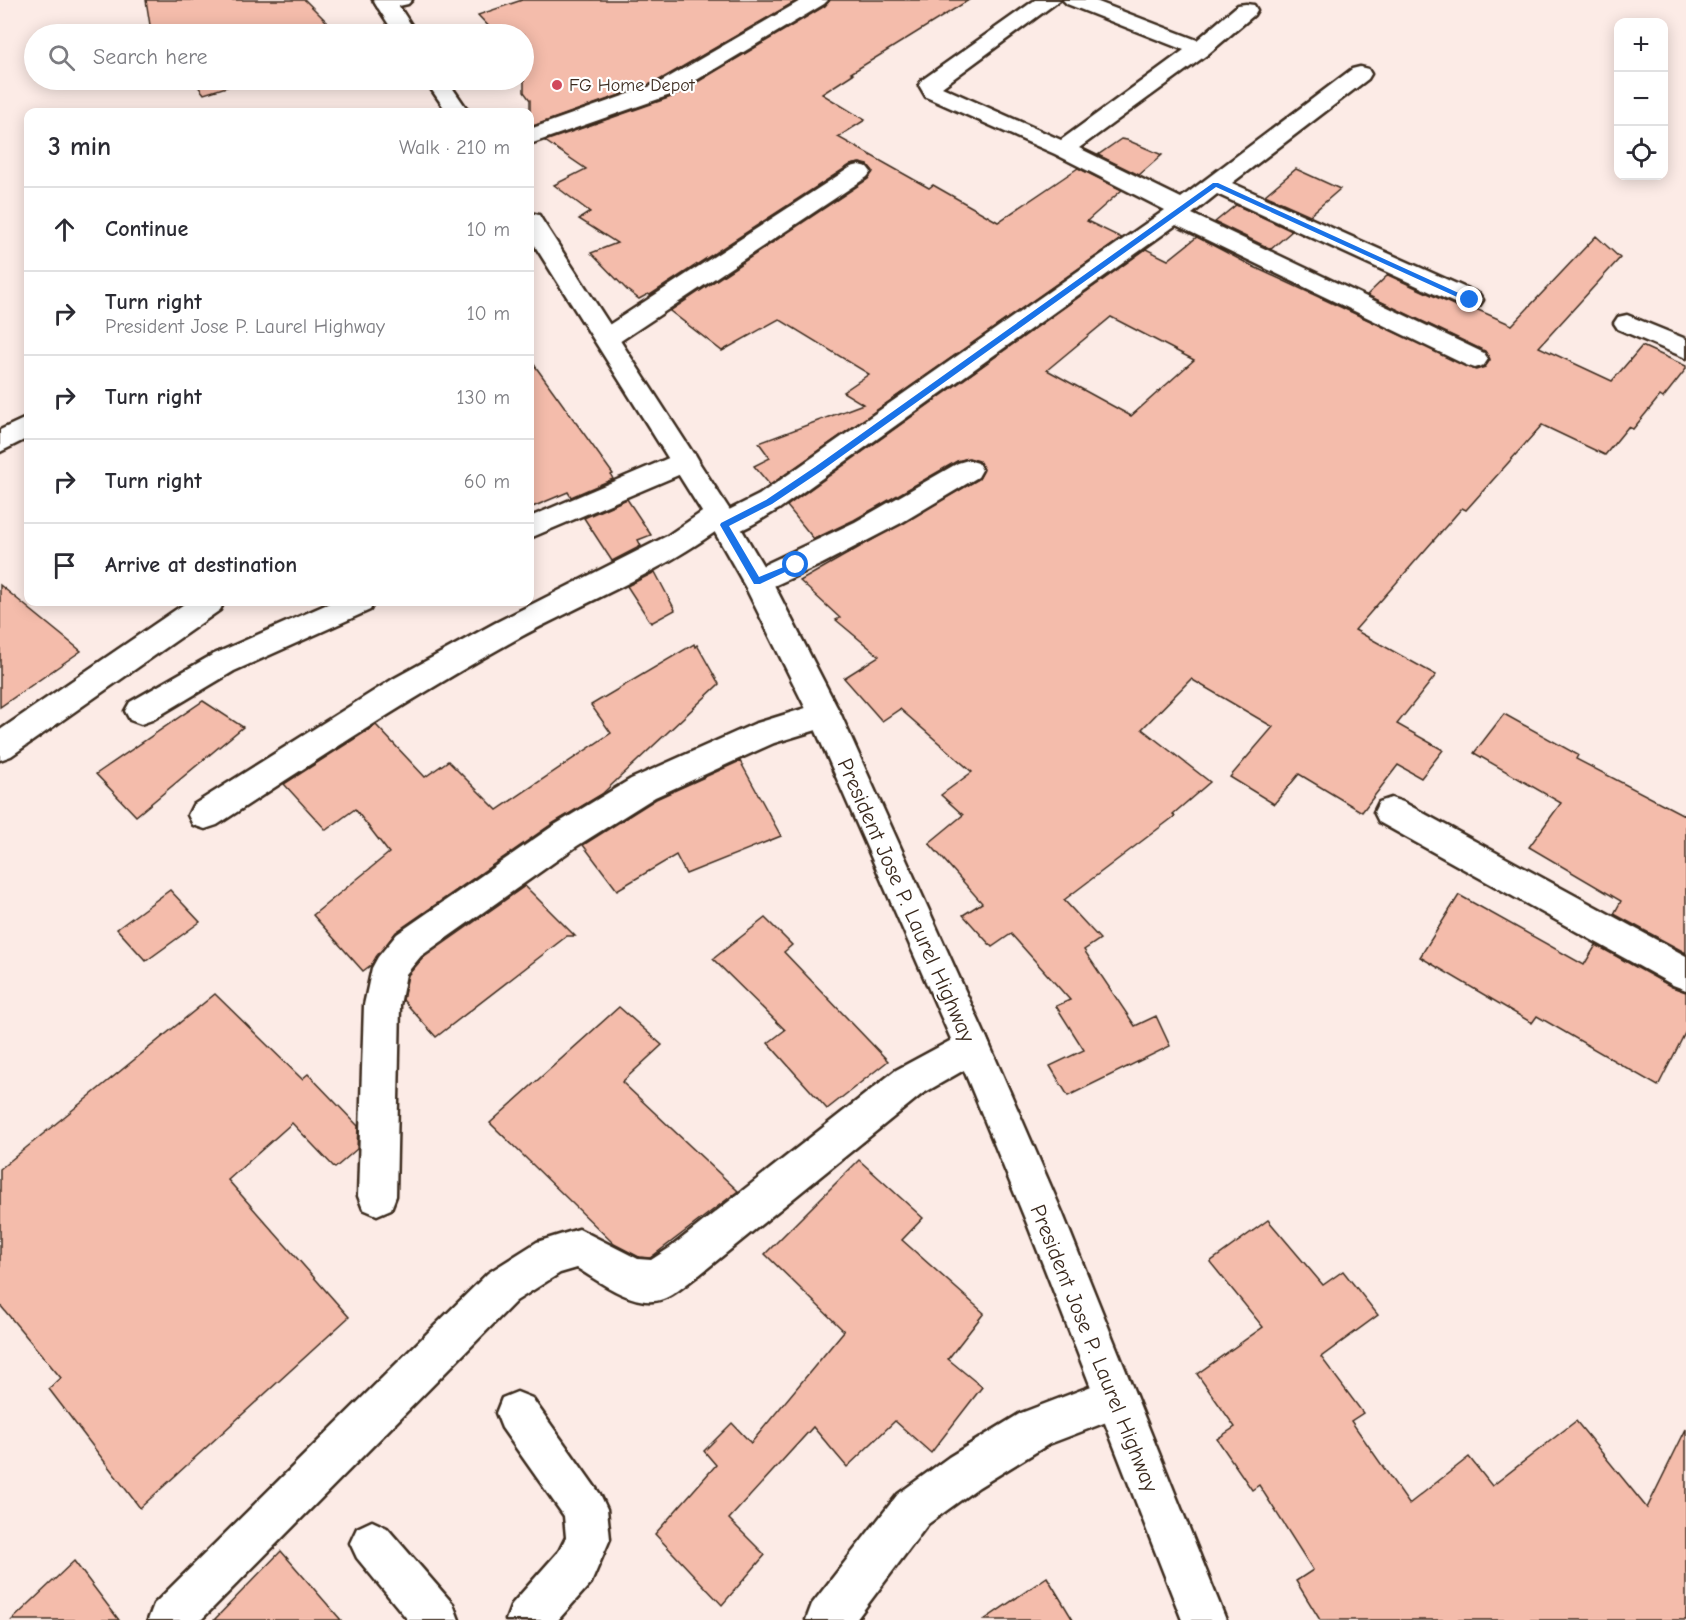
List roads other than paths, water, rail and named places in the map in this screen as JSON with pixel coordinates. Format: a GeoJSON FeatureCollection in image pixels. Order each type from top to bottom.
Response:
{"type":"FeatureCollection","features":[{"type":"Feature","properties":{"kind":"street"},"geometry":{"type":"LineString","coordinates":[[534,136],[665,89],[817,0]]}},
{"type":"Feature","properties":{"kind":"street"},"geometry":{"type":"LineString","coordinates":[[1049,0],[930,85],[934,92],[1063,149],[1179,212],[1475,359]]}},
{"type":"Feature","properties":{"kind":"street"},"geometry":{"type":"LineString","coordinates":[[1074,0],[1200,49]]}},
{"type":"Feature","properties":{"kind":"street"},"geometry":{"type":"LineString","coordinates":[[390,1],[401,24]]}},
{"type":"Feature","properties":{"kind":"street"},"geometry":{"type":"LineString","coordinates":[[1063,149],[1200,49],[1246,10]]}},
{"type":"Feature","properties":{"kind":"street"},"geometry":{"type":"LineString","coordinates":[[205,815],[404,687],[506,631],[721,520],[769,502],[1179,212],[1360,74]]}},
{"type":"Feature","properties":{"kind":"street"},"geometry":{"type":"LineString","coordinates":[[443,90],[455,108]]}},
{"type":"Feature","properties":{"kind":"street"},"geometry":{"type":"LineString","coordinates":[[607,338],[859,171]]}},
{"type":"Feature","properties":{"kind":"street"},"geometry":{"type":"LineString","coordinates":[[1215,184],[1470,300]]}},
{"type":"Feature","properties":{"kind":"street","name":"President Jose P. Laurel Highway"},"geometry":{"type":"LineString","coordinates":[[534,226],[685,460],[721,520],[757,581],[825,715],[972,1046],[1048,1226],[1204,1620]]}},
{"type":"Feature","properties":{"kind":"street"},"geometry":{"type":"LineString","coordinates":[[1627,323],[1686,349]]}},
{"type":"Feature","properties":{"kind":"street"},"geometry":{"type":"LineString","coordinates":[[0,442],[24,428]]}},
{"type":"Feature","properties":{"kind":"street"},"geometry":{"type":"LineString","coordinates":[[534,526],[635,484],[685,460]]}},
{"type":"Feature","properties":{"kind":"street"},"geometry":{"type":"LineString","coordinates":[[757,581],[796,565],[885,520],[968,470]]}},
{"type":"Feature","properties":{"kind":"street"},"geometry":{"type":"LineString","coordinates":[[0,747],[203,606]]}},
{"type":"Feature","properties":{"kind":"street"},"geometry":{"type":"LineString","coordinates":[[141,711],[223,663],[350,606]]}},
{"type":"Feature","properties":{"kind":"street"},"geometry":{"type":"LineString","coordinates":[[377,1196],[382,1005],[390,968],[409,945],[566,836],[643,788],[765,733],[825,715]]}},
{"type":"Feature","properties":{"kind":"street"},"geometry":{"type":"LineString","coordinates":[[1391,812],[1686,974]]}},
{"type":"Feature","properties":{"kind":"street"},"geometry":{"type":"LineString","coordinates":[[170,1620],[502,1287],[551,1256],[579,1248],[633,1278],[655,1281],[685,1261],[909,1082],[972,1046]]}},
{"type":"Feature","properties":{"kind":"street"},"geometry":{"type":"LineString","coordinates":[[828,1620],[914,1509],[964,1472],[1036,1428],[1115,1398]]}},
{"type":"Feature","properties":{"kind":"street"},"geometry":{"type":"LineString","coordinates":[[517,1413],[585,1509],[588,1539],[575,1567],[528,1620]]}},
{"type":"Feature","properties":{"kind":"street"},"geometry":{"type":"LineString","coordinates":[[372,1543],[437,1620]]}},
{"type":"Feature","properties":{"kind":"place","name":"FG Home Depot"},"geometry":{"type":"Point","coordinates":[557,85]}}]}
